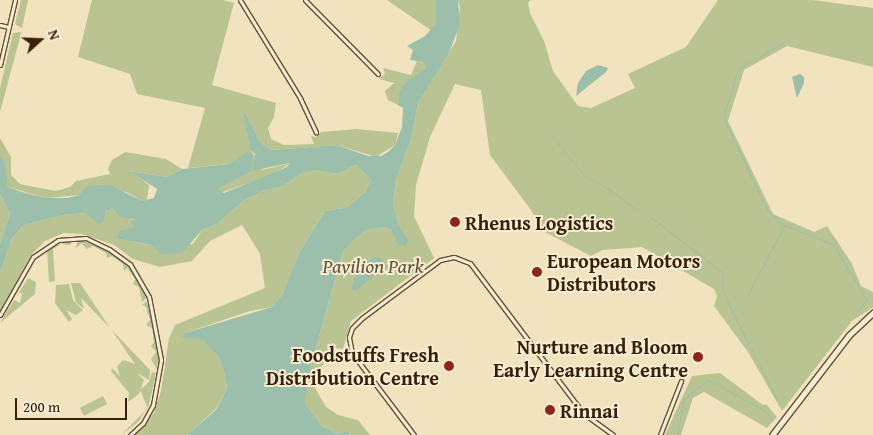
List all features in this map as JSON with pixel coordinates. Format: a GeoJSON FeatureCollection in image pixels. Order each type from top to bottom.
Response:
{"type":"FeatureCollection","features":[{"type":"Feature","properties":{"kind":"street"},"geometry":{"type":"LineString","coordinates":[[0,65],[15,0]]}},
{"type":"Feature","properties":{"kind":"street"},"geometry":{"type":"LineString","coordinates":[[240,0],[300,98],[316,132]]}},
{"type":"Feature","properties":{"kind":"street"},"geometry":{"type":"LineString","coordinates":[[305,0],[378,74]]}},
{"type":"Feature","properties":{"kind":"street"},"geometry":{"type":"LineString","coordinates":[[0,25],[9,27]]}},
{"type":"Feature","properties":{"kind":"street"},"geometry":{"type":"LineString","coordinates":[[0,315],[33,257],[43,247],[58,240],[86,238],[109,249],[130,264],[149,297],[161,360],[153,405],[143,423],[130,435]]}},
{"type":"Feature","properties":{"kind":"street"},"geometry":{"type":"LineString","coordinates":[[414,435],[352,353],[349,337],[352,328],[362,318],[440,260],[454,257],[470,263],[583,413],[612,435]]}},
{"type":"Feature","properties":{"kind":"street"},"geometry":{"type":"LineString","coordinates":[[772,435],[849,335],[873,313]]}},
{"type":"Feature","properties":{"kind":"street"},"geometry":{"type":"LineString","coordinates":[[660,435],[681,381]]}},
{"type":"Feature","properties":{"kind":"green space"},"geometry":{"type":"Polygon","coordinates":[[[21,0],[28,0],[22,28],[15,24],[21,0]]]}},
{"type":"Feature","properties":{"kind":"green space"},"geometry":{"type":"Polygon","coordinates":[[[92,0],[223,0],[234,3],[212,85],[276,103],[274,117],[268,128],[271,139],[284,145],[314,144],[311,136],[316,137],[321,132],[356,129],[398,133],[395,145],[376,157],[337,145],[271,150],[261,143],[244,111],[250,148],[262,170],[291,163],[271,175],[220,193],[218,189],[251,172],[246,153],[229,164],[188,168],[205,108],[137,94],[130,74],[78,57],[92,0]]]}},
{"type":"Feature","properties":{"kind":"green space"},"geometry":{"type":"Polygon","coordinates":[[[387,0],[436,0],[436,24],[432,31],[387,0]]]}},
{"type":"Feature","properties":{"kind":"green space","name":"Pavilion Park"},"geometry":{"type":"Polygon","coordinates":[[[458,0],[531,0],[528,2],[530,13],[544,41],[553,71],[578,106],[591,108],[635,88],[628,74],[686,47],[718,0],[812,0],[873,8],[873,67],[787,46],[744,70],[728,121],[773,214],[814,232],[827,226],[851,262],[861,286],[873,292],[873,307],[852,321],[782,411],[748,352],[714,306],[717,296],[714,289],[642,247],[603,250],[591,256],[541,230],[531,210],[490,155],[481,90],[455,84],[430,137],[416,185],[414,216],[434,258],[351,321],[343,349],[334,348],[322,366],[315,388],[326,407],[338,415],[358,420],[370,435],[350,435],[347,431],[338,434],[322,426],[305,403],[312,362],[343,251],[364,231],[385,227],[392,231],[399,226],[393,204],[396,180],[412,136],[418,103],[456,41],[460,7],[458,0]]]}},
{"type":"Feature","properties":{"kind":"green space"},"geometry":{"type":"Polygon","coordinates":[[[21,32],[0,112],[0,88],[13,33],[21,32]]]}},
{"type":"Feature","properties":{"kind":"green space"},"geometry":{"type":"Polygon","coordinates":[[[417,61],[424,63],[426,68],[403,87],[398,105],[388,100],[385,91],[394,83],[379,79],[385,74],[383,68],[411,75],[417,61]]]}},
{"type":"Feature","properties":{"kind":"green space"},"geometry":{"type":"Polygon","coordinates":[[[0,138],[11,157],[11,175],[20,184],[56,191],[70,187],[76,181],[110,174],[108,169],[112,160],[125,152],[166,159],[182,169],[167,177],[130,171],[149,185],[147,200],[142,201],[126,192],[87,186],[80,195],[46,198],[8,187],[0,155],[0,138]]]}},
{"type":"Feature","properties":{"kind":"green space"},"geometry":{"type":"Polygon","coordinates":[[[356,165],[371,180],[365,192],[348,207],[325,211],[299,253],[282,295],[272,307],[250,311],[185,333],[182,336],[202,340],[217,355],[223,368],[227,388],[216,409],[187,435],[134,435],[154,413],[161,391],[169,338],[175,325],[265,288],[260,254],[242,225],[210,241],[192,261],[160,267],[133,259],[114,245],[82,234],[64,233],[45,241],[31,255],[0,311],[0,274],[12,238],[24,225],[64,215],[87,213],[99,225],[104,221],[106,211],[113,208],[135,218],[129,221],[133,227],[119,239],[152,245],[193,244],[202,230],[217,224],[243,201],[263,191],[283,186],[302,173],[316,170],[337,174],[356,165]]]}},
{"type":"Feature","properties":{"kind":"green space"},"geometry":{"type":"Polygon","coordinates":[[[0,194],[10,213],[0,243],[0,194]]]}},
{"type":"Feature","properties":{"kind":"green space"},"geometry":{"type":"Polygon","coordinates":[[[78,239],[108,250],[128,264],[147,298],[142,302],[139,287],[133,284],[135,279],[127,268],[124,271],[123,264],[112,256],[107,258],[106,253],[93,246],[86,249],[82,243],[76,248],[78,239]]]}},
{"type":"Feature","properties":{"kind":"green space"},"geometry":{"type":"Polygon","coordinates":[[[70,241],[71,245],[61,244],[53,249],[55,281],[49,282],[47,250],[53,246],[70,241]]]}},
{"type":"Feature","properties":{"kind":"green space"},"geometry":{"type":"Polygon","coordinates":[[[28,278],[36,282],[35,294],[0,323],[14,300],[20,303],[22,294],[20,292],[16,297],[28,278]]]}},
{"type":"Feature","properties":{"kind":"green space"},"geometry":{"type":"Polygon","coordinates":[[[71,283],[80,283],[110,328],[81,298],[84,309],[76,302],[71,283]]]}},
{"type":"Feature","properties":{"kind":"green space"},"geometry":{"type":"Polygon","coordinates":[[[69,284],[73,300],[83,310],[76,315],[66,310],[72,319],[69,322],[55,303],[56,285],[69,284]]]}},
{"type":"Feature","properties":{"kind":"green space"},"geometry":{"type":"Polygon","coordinates":[[[147,301],[159,355],[157,369],[151,359],[156,352],[151,346],[154,342],[152,328],[146,325],[150,320],[146,307],[142,305],[147,301]]]}},
{"type":"Feature","properties":{"kind":"green space"},"geometry":{"type":"Polygon","coordinates":[[[111,329],[150,370],[149,380],[130,369],[124,360],[135,364],[111,329]]]}},
{"type":"Feature","properties":{"kind":"green space"},"geometry":{"type":"Polygon","coordinates":[[[123,360],[144,380],[139,394],[128,402],[129,393],[111,371],[112,368],[120,376],[117,367],[123,360]]]}},
{"type":"Feature","properties":{"kind":"green space"},"geometry":{"type":"Polygon","coordinates":[[[152,372],[156,373],[149,405],[138,422],[121,435],[144,412],[147,406],[140,390],[149,382],[152,372]]]}},
{"type":"Feature","properties":{"kind":"green space"},"geometry":{"type":"Polygon","coordinates":[[[720,373],[763,405],[766,404],[777,417],[767,428],[704,392],[693,398],[681,435],[665,435],[692,376],[720,373]]]}},
{"type":"Feature","properties":{"kind":"green space"},"geometry":{"type":"Polygon","coordinates":[[[103,396],[107,404],[84,416],[80,408],[103,396]]]}},
{"type":"Feature","properties":{"kind":"shaded area"},"geometry":{"type":"Polygon","coordinates":[[[436,0],[458,0],[460,24],[449,53],[418,103],[412,136],[396,180],[393,204],[399,226],[408,240],[406,246],[398,245],[392,231],[385,227],[364,231],[343,251],[312,362],[305,403],[322,426],[338,434],[347,431],[350,435],[187,435],[216,410],[227,388],[223,368],[217,355],[202,340],[181,337],[185,333],[272,307],[282,295],[299,253],[325,211],[348,207],[365,192],[371,180],[356,165],[337,174],[316,170],[302,173],[283,186],[263,191],[243,201],[217,224],[202,230],[183,252],[162,255],[152,245],[117,238],[119,232],[133,227],[129,221],[135,219],[120,217],[113,208],[106,211],[104,221],[99,225],[86,213],[64,215],[24,225],[12,238],[0,274],[0,243],[10,213],[0,194],[0,155],[5,163],[8,187],[22,192],[46,198],[67,198],[80,195],[86,186],[110,185],[142,201],[154,198],[157,189],[129,171],[167,177],[182,169],[229,164],[248,151],[253,156],[251,172],[218,189],[224,193],[287,167],[290,163],[252,171],[255,154],[250,149],[243,109],[261,143],[271,150],[337,145],[368,156],[381,156],[388,152],[395,145],[402,127],[403,108],[398,105],[400,91],[406,82],[426,68],[423,62],[410,60],[413,50],[407,46],[425,36],[436,24],[436,0]]]}},
{"type":"Feature","properties":{"kind":"shaded area"},"geometry":{"type":"Polygon","coordinates":[[[598,65],[608,68],[606,72],[576,96],[578,83],[586,71],[598,65]]]}},
{"type":"Feature","properties":{"kind":"shaded area"},"geometry":{"type":"Polygon","coordinates":[[[800,74],[804,77],[804,83],[797,98],[792,77],[800,74]]]}},
{"type":"Feature","properties":{"kind":"shaded area"},"geometry":{"type":"Polygon","coordinates":[[[375,257],[381,258],[386,265],[357,290],[351,290],[358,267],[375,257]]]}},
{"type":"Feature","properties":{"kind":"waterway"},"geometry":{"type":"LineString","coordinates":[[784,42],[738,69],[724,115],[725,121],[767,210],[784,225],[833,244],[866,299],[860,309]]}},
{"type":"Feature","properties":{"kind":"waterway"},"geometry":{"type":"LineString","coordinates":[[555,140],[585,176],[608,188],[635,209]]}},
{"type":"Feature","properties":{"kind":"waterway"},"geometry":{"type":"LineString","coordinates":[[651,217],[723,273],[722,288],[727,301],[777,400]]}},
{"type":"Feature","properties":{"kind":"waterway"},"geometry":{"type":"LineString","coordinates":[[748,294],[784,226]]}},
{"type":"Feature","properties":{"kind":"waterway"},"geometry":{"type":"LineString","coordinates":[[677,435],[683,402],[688,395],[709,380],[765,411],[772,420]]}},
{"type":"Feature","properties":{"kind":"place","name":"Rhenus Logistics"},"geometry":{"type":"Point","coordinates":[455,222]}},
{"type":"Feature","properties":{"kind":"place","name":"European Motors Distributors"},"geometry":{"type":"Point","coordinates":[537,272]}},
{"type":"Feature","properties":{"kind":"place","name":"Nurture and Bloom Early Learning Centre"},"geometry":{"type":"Point","coordinates":[698,357]}},
{"type":"Feature","properties":{"kind":"place","name":"Foodstuffs Fresh Distribution Centre"},"geometry":{"type":"Point","coordinates":[449,366]}},
{"type":"Feature","properties":{"kind":"place","name":"Rinnai"},"geometry":{"type":"Point","coordinates":[550,410]}}]}
